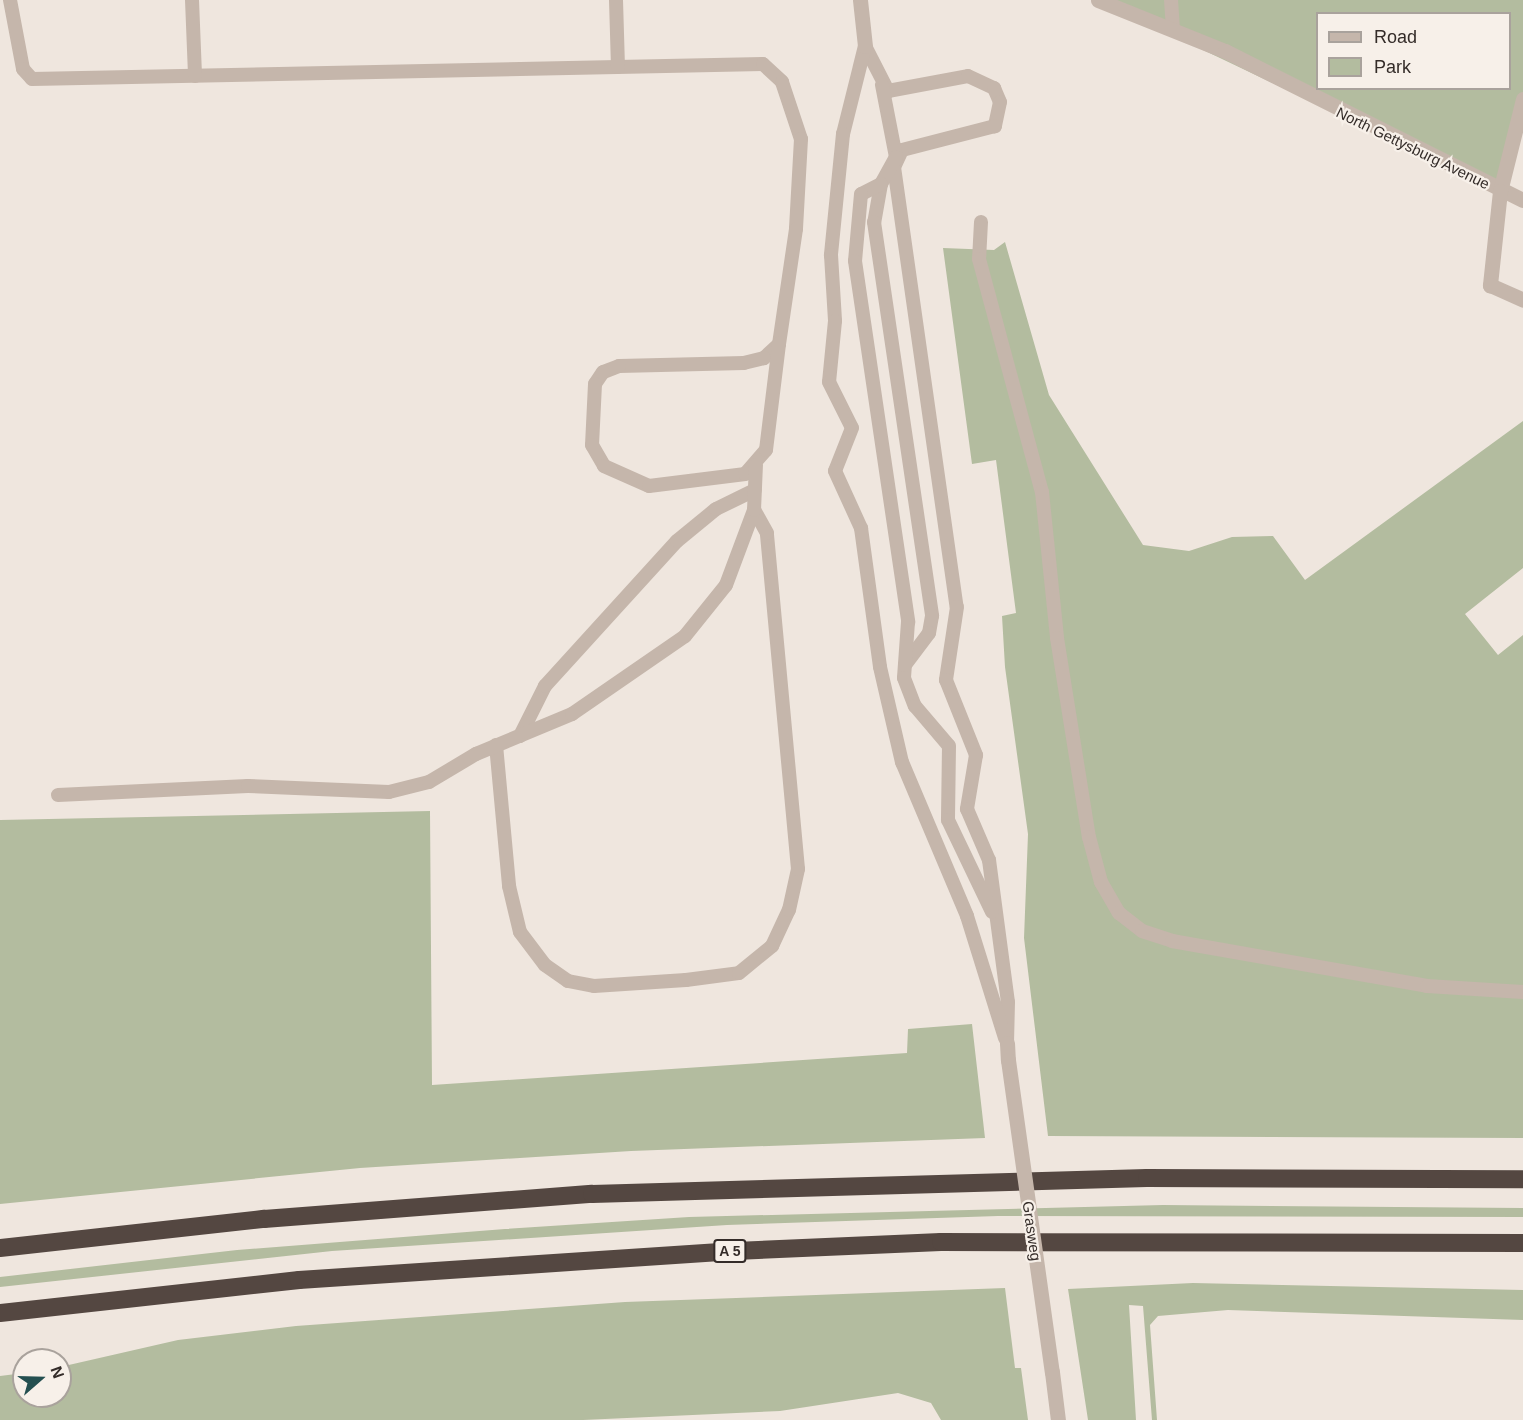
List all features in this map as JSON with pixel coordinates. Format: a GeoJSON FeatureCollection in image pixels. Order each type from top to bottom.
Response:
{"type":"FeatureCollection","features":[{"type":"Feature","properties":{"kind":"highway"},"geometry":{"type":"LineString","coordinates":[[0,1248],[264,1219],[592,1194],[1123,1178],[1523,1179]]}},
{"type":"Feature","properties":{"kind":"highway","name":"A 5"},"geometry":{"type":"LineString","coordinates":[[0,1313],[299,1280],[735,1251],[952,1242],[1523,1243]]}},
{"type":"Feature","properties":{"kind":"street"},"geometry":{"type":"LineString","coordinates":[[860,0],[865,46]]}},
{"type":"Feature","properties":{"kind":"street","name":"North Gettysburg Avenue"},"geometry":{"type":"LineString","coordinates":[[1098,0],[1173,29],[1500,191],[1523,200]]}},
{"type":"Feature","properties":{"kind":"street"},"geometry":{"type":"LineString","coordinates":[[1500,191],[1523,99]]}},
{"type":"Feature","properties":{"kind":"street","name":"North Gettysburg Avenue"},"geometry":{"type":"LineString","coordinates":[[1500,191],[1490,285],[1523,300]]}},
{"type":"Feature","properties":{"kind":"street","name":"Grasweg"},"geometry":{"type":"LineString","coordinates":[[1007,1043],[1058,1420]]}},
{"type":"Feature","properties":{"kind":"lane"},"geometry":{"type":"LineString","coordinates":[[10,0],[23,69],[32,79],[618,67],[752,62],[774,71],[782,82],[801,139],[796,229],[778,344],[766,450],[756,465],[745,474],[649,486],[622,477],[604,466],[592,445],[595,384],[603,372],[619,366],[744,363],[764,358],[778,344]]}},
{"type":"Feature","properties":{"kind":"lane"},"geometry":{"type":"LineString","coordinates":[[192,0],[195,76]]}},
{"type":"Feature","properties":{"kind":"lane"},"geometry":{"type":"LineString","coordinates":[[616,0],[618,67]]}},
{"type":"Feature","properties":{"kind":"lane"},"geometry":{"type":"LineString","coordinates":[[1171,0],[1173,29]]}},
{"type":"Feature","properties":{"kind":"lane"},"geometry":{"type":"LineString","coordinates":[[865,46],[882,85],[896,157],[916,349],[957,607],[946,680],[974,744],[968,809],[988,860],[997,921],[1007,1043]]}},
{"type":"Feature","properties":{"kind":"lane"},"geometry":{"type":"LineString","coordinates":[[865,46],[843,134],[831,255],[835,321],[829,382],[852,429],[835,471],[861,528],[880,667],[902,762],[967,916],[1007,1043]]}},
{"type":"Feature","properties":{"kind":"lane"},"geometry":{"type":"LineString","coordinates":[[882,85],[900,91],[974,77],[994,88],[1000,102],[995,126],[980,134],[915,145],[896,157],[881,184],[874,222],[932,616],[929,633],[904,665]]}},
{"type":"Feature","properties":{"kind":"lane"},"geometry":{"type":"LineString","coordinates":[[881,184],[861,194],[855,261],[908,622],[904,665],[907,693],[949,746],[948,819],[997,921]]}},
{"type":"Feature","properties":{"kind":"lane"},"geometry":{"type":"LineString","coordinates":[[981,222],[980,259],[1042,492],[1057,638],[1089,837],[1101,882],[1119,913],[1142,931],[1172,941],[1427,986],[1523,992]]}},
{"type":"Feature","properties":{"kind":"lane"},"geometry":{"type":"LineString","coordinates":[[58,795],[248,786],[389,792],[429,782],[496,745],[572,714],[685,636],[726,585],[754,510],[756,465]]}},
{"type":"Feature","properties":{"kind":"lane"},"geometry":{"type":"LineString","coordinates":[[520,736],[545,686],[677,541],[716,509],[755,490]]}},
{"type":"Feature","properties":{"kind":"lane"},"geometry":{"type":"LineString","coordinates":[[496,745],[509,886],[520,932],[545,965],[568,981],[594,986],[686,980],[739,973],[772,946],[789,910],[798,869],[767,533],[754,510]]}},
{"type":"Feature","properties":{"kind":"green space"},"geometry":{"type":"Polygon","coordinates":[[[1098,0],[1523,0],[1523,99],[1500,191],[1098,0]]]}},
{"type":"Feature","properties":{"kind":"green space"},"geometry":{"type":"Polygon","coordinates":[[[1005,242],[1049,395],[1143,545],[1189,551],[1232,537],[1273,536],[1305,580],[1523,421],[1523,568],[1465,614],[1498,655],[1523,635],[1523,1138],[1048,1136],[1024,938],[1028,834],[1005,667],[1002,616],[1016,613],[996,460],[972,464],[943,248],[994,250],[1005,242]]]}},
{"type":"Feature","properties":{"kind":"green space"},"geometry":{"type":"Polygon","coordinates":[[[430,811],[432,1085],[907,1053],[908,1029],[972,1024],[985,1138],[631,1151],[360,1168],[0,1204],[0,820],[430,811]]]}},
{"type":"Feature","properties":{"kind":"green space"},"geometry":{"type":"Polygon","coordinates":[[[1163,1205],[1523,1208],[1523,1217],[998,1216],[727,1225],[332,1251],[0,1287],[0,1277],[237,1250],[505,1229],[689,1217],[1163,1205]]]}},
{"type":"Feature","properties":{"kind":"green space"},"geometry":{"type":"Polygon","coordinates":[[[1193,1283],[1523,1290],[1523,1320],[1228,1310],[1158,1316],[1150,1325],[1157,1420],[1152,1420],[1143,1306],[1129,1305],[1136,1420],[1088,1420],[1068,1289],[1193,1283]]]}},
{"type":"Feature","properties":{"kind":"green space"},"geometry":{"type":"Polygon","coordinates":[[[1005,1288],[1015,1368],[1021,1368],[1028,1420],[941,1420],[931,1403],[898,1393],[780,1411],[583,1420],[0,1420],[0,1376],[12,1374],[12,1408],[72,1408],[72,1364],[178,1340],[296,1326],[625,1302],[1005,1288]]]}}]}
